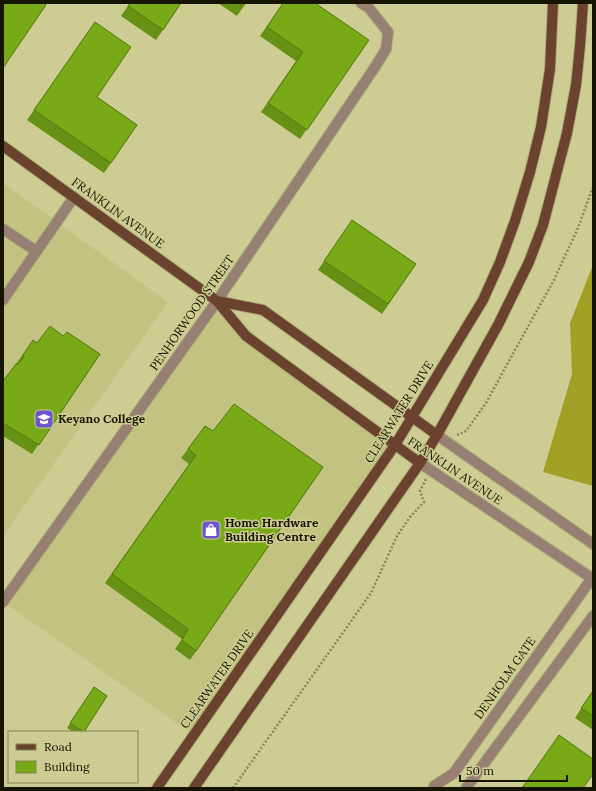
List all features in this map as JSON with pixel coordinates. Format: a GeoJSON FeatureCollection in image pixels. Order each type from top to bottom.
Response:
{"type":"FeatureCollection","features":[{"type":"Feature","properties":{"kind":"main road","name":"CLEARWATER DRIVE"},"geometry":{"type":"LineString","coordinates":[[157,788],[395,445],[483,300],[500,262],[515,221],[530,172],[541,127],[550,69],[553,3]]}},
{"type":"Feature","properties":{"kind":"main road"},"geometry":{"type":"LineString","coordinates":[[194,788],[420,463],[502,318],[529,262],[543,225],[567,133],[576,85],[583,3]]}},
{"type":"Feature","properties":{"kind":"main road","name":"FRANKLIN AVENUE"},"geometry":{"type":"LineString","coordinates":[[3,146],[217,300],[246,336],[420,463]]}},
{"type":"Feature","properties":{"kind":"main road","name":"FRANKLIN AVENUE"},"geometry":{"type":"LineString","coordinates":[[217,300],[263,310],[437,435]]}},
{"type":"Feature","properties":{"kind":"street","name":"PENHORWOOD STREET"},"geometry":{"type":"LineString","coordinates":[[3,602],[217,300],[386,49],[388,32],[369,8],[362,3]]}},
{"type":"Feature","properties":{"kind":"street"},"geometry":{"type":"LineString","coordinates":[[3,300],[74,197]]}},
{"type":"Feature","properties":{"kind":"street"},"geometry":{"type":"LineString","coordinates":[[3,229],[36,252]]}},
{"type":"Feature","properties":{"kind":"street","name":"FRANKLIN AVENUE"},"geometry":{"type":"LineString","coordinates":[[437,435],[593,544]]}},
{"type":"Feature","properties":{"kind":"street","name":"FRANKLIN AVENUE"},"geometry":{"type":"LineString","coordinates":[[420,463],[592,578]]}},
{"type":"Feature","properties":{"kind":"street","name":"DENHOLM GATE"},"geometry":{"type":"LineString","coordinates":[[431,787],[454,773],[592,578]]}},
{"type":"Feature","properties":{"kind":"street"},"geometry":{"type":"LineString","coordinates":[[466,788],[593,616]]}},
{"type":"Feature","properties":{"kind":"street"},"geometry":{"type":"LineString","coordinates":[[431,787],[446,788]]}},
{"type":"Feature","properties":{"kind":"path"},"geometry":{"type":"LineString","coordinates":[[449,443],[456,436],[466,430],[486,404],[553,282],[578,228],[593,187]]}},
{"type":"Feature","properties":{"kind":"path"},"geometry":{"type":"LineString","coordinates":[[233,788],[371,593],[397,536],[410,517],[424,502],[420,491],[430,470]]}},
{"type":"Feature","properties":{"kind":"shaded area","name":"Keyano College"},"geometry":{"type":"Polygon","coordinates":[[[3,183],[168,302],[3,536],[3,183]]]}},
{"type":"Feature","properties":{"kind":"shaded area"},"geometry":{"type":"Polygon","coordinates":[[[593,265],[593,486],[543,472],[572,374],[570,323],[593,265]]]}},
{"type":"Feature","properties":{"kind":"shaded area"},"geometry":{"type":"Polygon","coordinates":[[[217,301],[246,336],[395,445],[194,735],[3,602],[217,301]]]}},
{"type":"Feature","properties":{"kind":"building"},"geometry":{"type":"Polygon","coordinates":[[[3,3],[43,3],[46,5],[3,68],[3,3]]]}},
{"type":"Feature","properties":{"kind":"building"},"geometry":{"type":"Polygon","coordinates":[[[130,3],[181,3],[163,30],[128,6],[130,3]]]}},
{"type":"Feature","properties":{"kind":"building"},"geometry":{"type":"Polygon","coordinates":[[[238,3],[246,3],[243,6],[238,3]]]}},
{"type":"Feature","properties":{"kind":"building"},"geometry":{"type":"Polygon","coordinates":[[[283,3],[315,3],[369,40],[307,130],[268,103],[303,52],[267,27],[283,3]]]}},
{"type":"Feature","properties":{"kind":"building"},"geometry":{"type":"Polygon","coordinates":[[[95,22],[131,47],[97,97],[137,125],[111,163],[34,110],[95,22]]]}},
{"type":"Feature","properties":{"kind":"building"},"geometry":{"type":"Polygon","coordinates":[[[352,220],[416,264],[388,304],[324,261],[352,220]]]}},
{"type":"Feature","properties":{"kind":"building"},"geometry":{"type":"Polygon","coordinates":[[[50,326],[63,336],[67,332],[100,354],[39,445],[3,423],[3,381],[16,364],[17,365],[24,357],[23,355],[33,340],[37,343],[50,326]]]}},
{"type":"Feature","properties":{"kind":"building","name":"Home Hardware Building Centre"},"geometry":{"type":"Polygon","coordinates":[[[234,404],[323,467],[196,651],[182,640],[188,629],[112,574],[196,455],[188,449],[205,426],[213,431],[234,404]]]}},
{"type":"Feature","properties":{"kind":"building"},"geometry":{"type":"Polygon","coordinates":[[[94,687],[107,696],[85,731],[70,723],[94,687]]]}},
{"type":"Feature","properties":{"kind":"building"},"geometry":{"type":"Polygon","coordinates":[[[593,691],[593,716],[581,708],[593,691]]]}},
{"type":"Feature","properties":{"kind":"building"},"geometry":{"type":"Polygon","coordinates":[[[559,735],[593,759],[593,774],[583,788],[522,788],[559,735]]]}},
{"type":"Feature","properties":{"kind":"place","name":"Keyano College"},"geometry":{"type":"Point","coordinates":[44,419]}},
{"type":"Feature","properties":{"kind":"place","name":"Home Hardware Building Centre"},"geometry":{"type":"Point","coordinates":[211,530]}}]}
